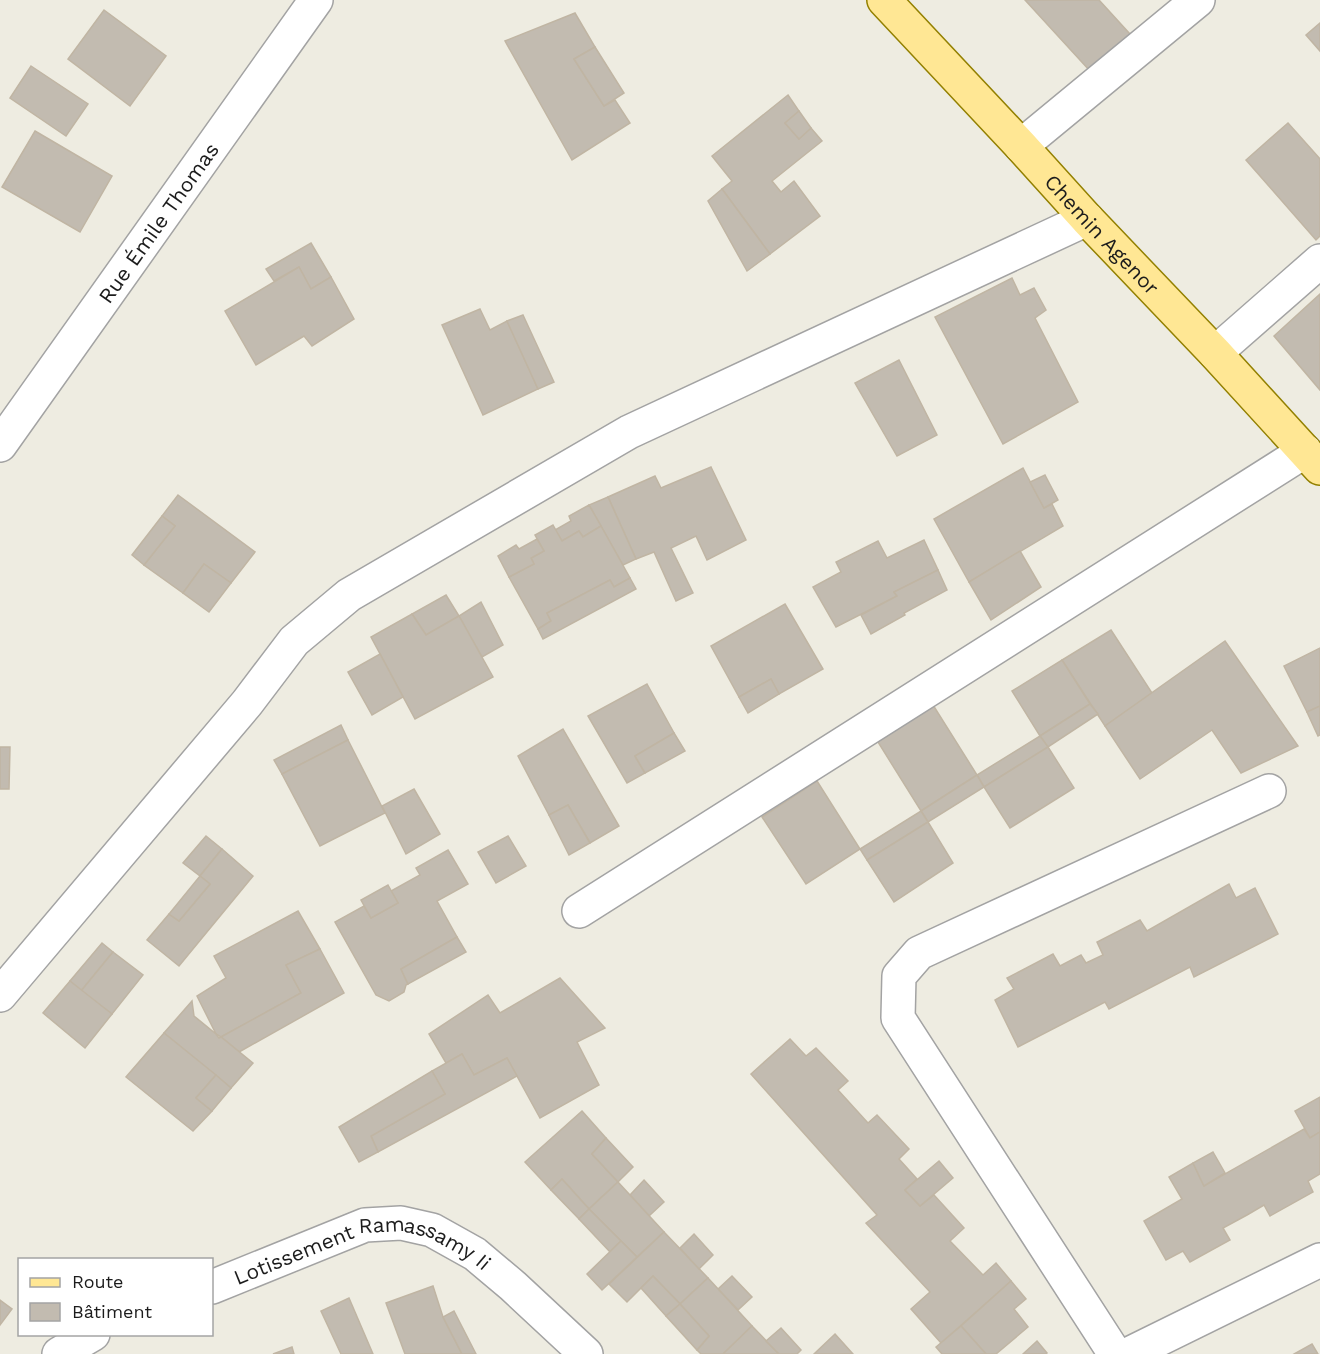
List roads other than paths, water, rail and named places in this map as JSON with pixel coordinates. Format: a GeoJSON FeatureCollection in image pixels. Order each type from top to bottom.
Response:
{"type":"FeatureCollection","features":[{"type":"Feature","properties":{"kind":"main road","name":"Chemin Agenor"},"geometry":{"type":"LineString","coordinates":[[884,0],[1312,459]]}},
{"type":"Feature","properties":{"kind":"street","name":"Rue Émile Thomas"},"geometry":{"type":"LineString","coordinates":[[0,445],[316,0]]}},
{"type":"Feature","properties":{"kind":"street"},"geometry":{"type":"LineString","coordinates":[[1021,146],[1198,0]]}},
{"type":"Feature","properties":{"kind":"street"},"geometry":{"type":"LineString","coordinates":[[0,995],[247,703],[294,641],[349,595],[629,432],[1087,219]]}},
{"type":"Feature","properties":{"kind":"street"},"geometry":{"type":"LineString","coordinates":[[1215,353],[1320,261]]}},
{"type":"Feature","properties":{"kind":"street"},"geometry":{"type":"LineString","coordinates":[[579,911],[1312,459]]}},
{"type":"Feature","properties":{"kind":"street"},"geometry":{"type":"LineString","coordinates":[[1114,1354],[898,1018],[899,976],[919,953],[1269,791]]}},
{"type":"Feature","properties":{"kind":"street","name":"Lotissement Ramassamy Ii"},"geometry":{"type":"LineString","coordinates":[[213,1287],[365,1225],[401,1223],[432,1230],[475,1254],[586,1354]]}},
{"type":"Feature","properties":{"kind":"street"},"geometry":{"type":"LineString","coordinates":[[1129,1354],[1320,1260]]}},
{"type":"Feature","properties":{"kind":"street"},"geometry":{"type":"LineString","coordinates":[[59,1354],[91,1336]]}}]}
